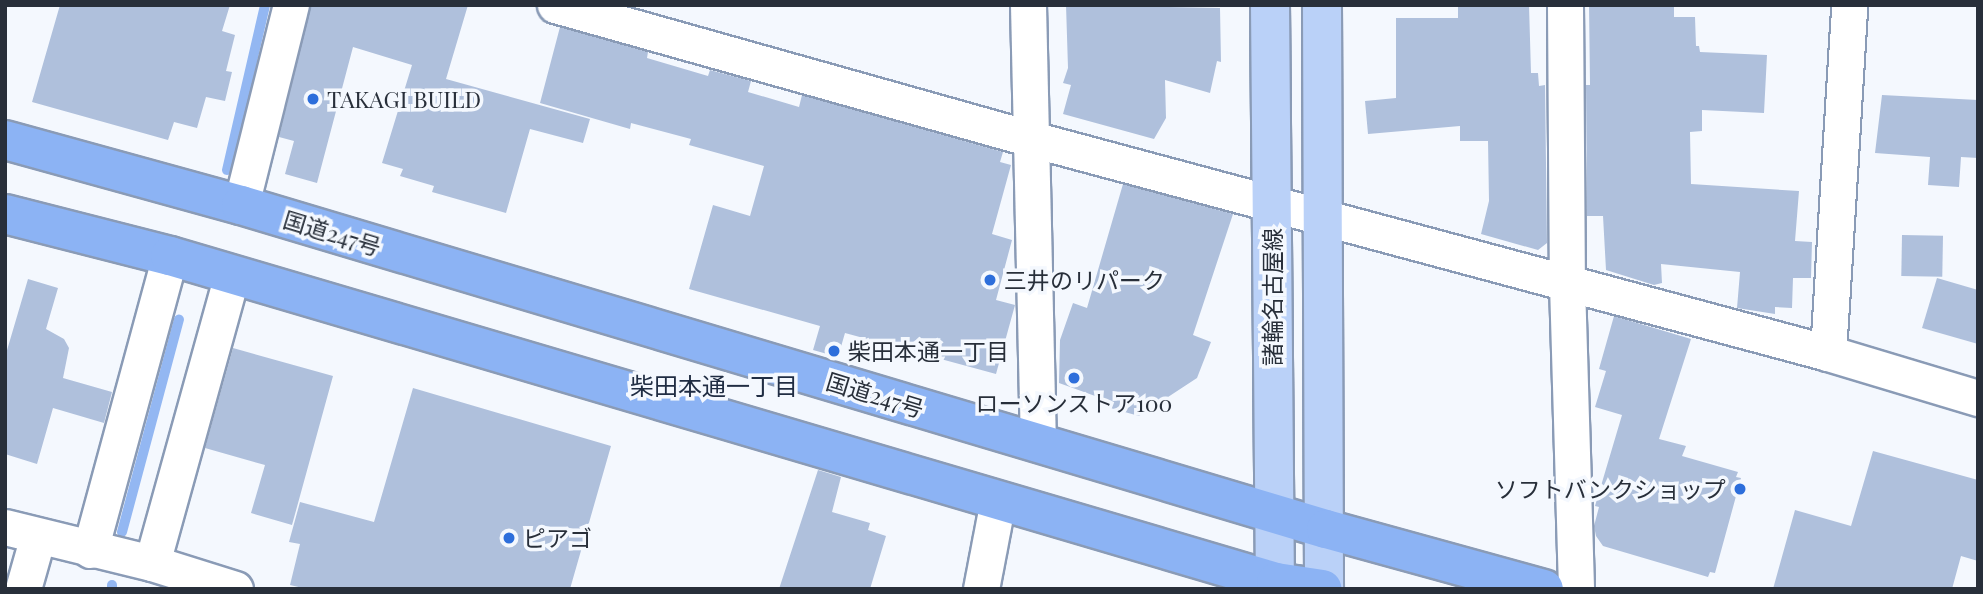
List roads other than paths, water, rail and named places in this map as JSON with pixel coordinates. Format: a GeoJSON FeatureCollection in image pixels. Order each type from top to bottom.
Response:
{"type":"FeatureCollection","features":[{"type":"Feature","properties":{"kind":"highway","name":"国道247号"},"geometry":{"type":"LineString","coordinates":[[5,140],[241,205],[1326,529],[1544,589]]}},
{"type":"Feature","properties":{"kind":"highway"},"geometry":{"type":"LineString","coordinates":[[5,214],[232,275],[998,500],[1275,585],[1323,589]]}},
{"type":"Feature","properties":{"kind":"main road","name":"諸輪名古屋線"},"geometry":{"type":"LineString","coordinates":[[1270,5],[1275,585]]}},
{"type":"Feature","properties":{"kind":"main road"},"geometry":{"type":"LineString","coordinates":[[1322,5],[1326,529],[1323,589]]}},
{"type":"Feature","properties":{"kind":"street"},"geometry":{"type":"LineString","coordinates":[[241,205],[291,5]]}},
{"type":"Feature","properties":{"kind":"street"},"geometry":{"type":"LineString","coordinates":[[555,5],[1028,138],[1828,353],[1978,398]]}},
{"type":"Feature","properties":{"kind":"street"},"geometry":{"type":"LineString","coordinates":[[1028,5],[1028,138],[1038,443]]}},
{"type":"Feature","properties":{"kind":"street"},"geometry":{"type":"LineString","coordinates":[[1564,5],[1567,284],[1576,589]]}},
{"type":"Feature","properties":{"kind":"street"},"geometry":{"type":"LineString","coordinates":[[1828,353],[1849,5]]}},
{"type":"Feature","properties":{"kind":"street"},"geometry":{"type":"LineString","coordinates":[[90,550],[170,257]]}},
{"type":"Feature","properties":{"kind":"street"},"geometry":{"type":"LineString","coordinates":[[152,564],[232,275]]}},
{"type":"Feature","properties":{"kind":"street"},"geometry":{"type":"LineString","coordinates":[[981,589],[998,500]]}},
{"type":"Feature","properties":{"kind":"street"},"geometry":{"type":"LineString","coordinates":[[23,589],[21,532],[152,564],[235,589]]}},
{"type":"Feature","properties":{"kind":"waterway"},"geometry":{"type":"LineString","coordinates":[[227,170],[265,5]]}},
{"type":"Feature","properties":{"kind":"waterway"},"geometry":{"type":"LineString","coordinates":[[122,532],[179,320]]}},
{"type":"Feature","properties":{"kind":"place","name":"TAKAGI BUILD"},"geometry":{"type":"Point","coordinates":[313,99]}},
{"type":"Feature","properties":{"kind":"place","name":"三井のリパーク"},"geometry":{"type":"Point","coordinates":[990,280]}},
{"type":"Feature","properties":{"kind":"place","name":"柴田本通一丁目"},"geometry":{"type":"Point","coordinates":[834,351]}},
{"type":"Feature","properties":{"kind":"place","name":"ローソンストア100"},"geometry":{"type":"Point","coordinates":[1074,378]}},
{"type":"Feature","properties":{"kind":"place","name":"ソフトバンクショップ"},"geometry":{"type":"Point","coordinates":[1740,489]}},
{"type":"Feature","properties":{"kind":"place","name":"ピアゴ"},"geometry":{"type":"Point","coordinates":[509,538]}},
{"type":"Feature","properties":{"kind":"district","name":"柴田本通一丁目"},"geometry":{"type":"Point","coordinates":[714,386]}}]}
